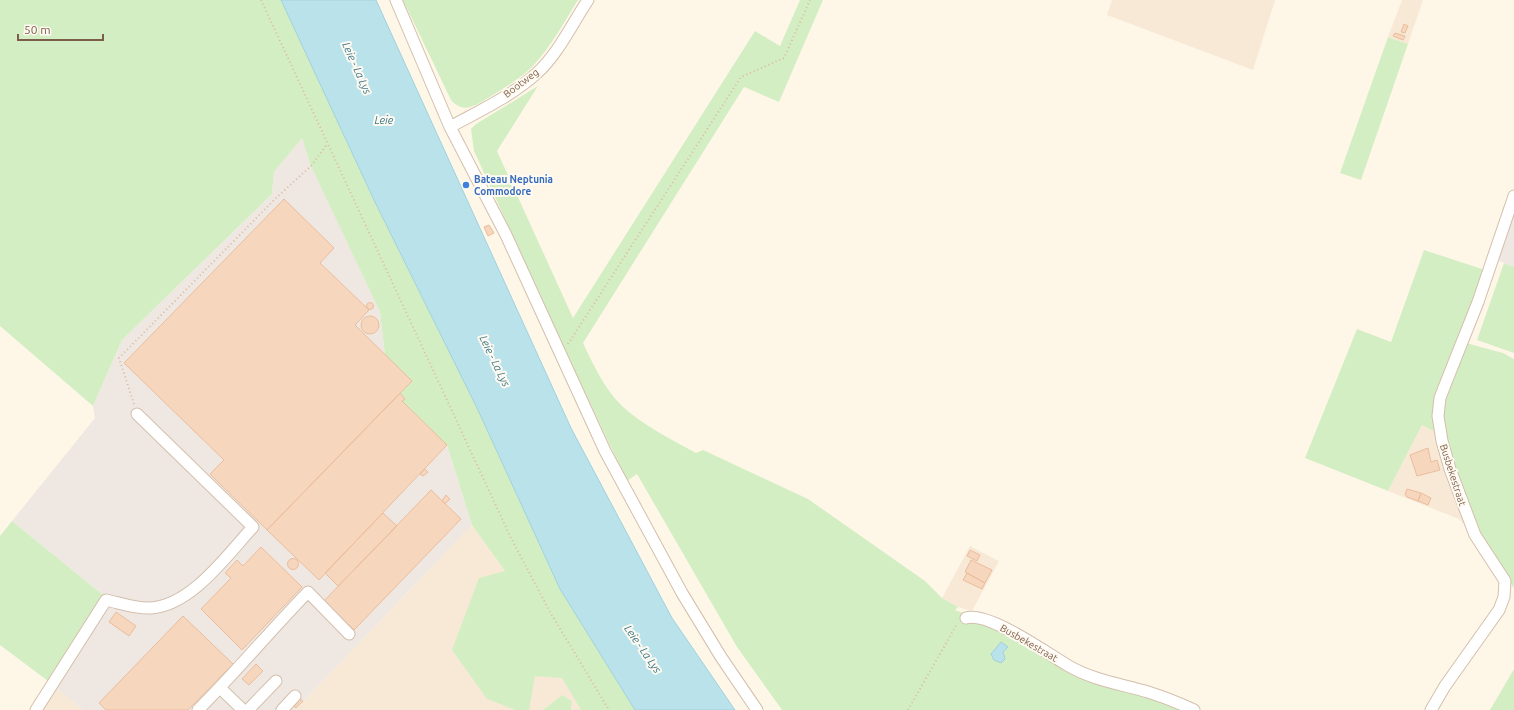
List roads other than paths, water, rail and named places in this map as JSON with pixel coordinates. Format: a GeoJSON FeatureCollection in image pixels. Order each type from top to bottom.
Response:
{"type":"FeatureCollection","features":[{"type":"Feature","properties":{"kind":"street"},"geometry":{"type":"LineString","coordinates":[[396,0],[450,127],[506,235],[605,451],[682,594],[721,657],[758,710]]}},
{"type":"Feature","properties":{"kind":"street","name":"Bootweg"},"geometry":{"type":"LineString","coordinates":[[450,127],[515,90],[537,73],[551,57],[588,0]]}},
{"type":"Feature","properties":{"kind":"street","name":"Busbekestraat"},"geometry":{"type":"LineString","coordinates":[[1431,710],[1445,686],[1499,610],[1504,597],[1505,581],[1475,535],[1450,469],[1442,441],[1438,416],[1440,398],[1480,295],[1514,196]]}},
{"type":"Feature","properties":{"kind":"street"},"geometry":{"type":"LineString","coordinates":[[36,710],[106,600],[146,608],[156,607],[176,601],[197,587],[253,527],[137,414]]}},
{"type":"Feature","properties":{"kind":"street"},"geometry":{"type":"LineString","coordinates":[[198,710],[236,671],[268,633],[308,592],[349,634]]}},
{"type":"Feature","properties":{"kind":"street","name":"Busbekestraat"},"geometry":{"type":"LineString","coordinates":[[966,618],[972,616],[988,620],[1081,672],[1170,699],[1194,710]]}},
{"type":"Feature","properties":{"kind":"street"},"geometry":{"type":"LineString","coordinates":[[248,710],[276,681]]}},
{"type":"Feature","properties":{"kind":"street"},"geometry":{"type":"LineString","coordinates":[[220,688],[243,710]]}},
{"type":"Feature","properties":{"kind":"street"},"geometry":{"type":"LineString","coordinates":[[282,710],[295,696]]}},
{"type":"Feature","properties":{"kind":"water","name":"Leie"},"geometry":{"type":"Polygon","coordinates":[[[281,0],[376,0],[571,428],[672,618],[735,710],[635,710],[560,589],[478,410],[374,200],[281,0]]]}},
{"type":"Feature","properties":{"kind":"water"},"geometry":{"type":"Polygon","coordinates":[[[1001,642],[1008,647],[1003,652],[1005,659],[1001,663],[994,660],[991,654],[1001,642]]]}},
{"type":"Feature","properties":{"kind":"place","name":"Bateau Neptunia Commodore"},"geometry":{"type":"Point","coordinates":[466,185]}},
{"type":"Feature","properties":{"kind":"water label","name":"Leie - La Lys"},"geometry":{"type":"Point","coordinates":[357,68]}},
{"type":"Feature","properties":{"kind":"water label","name":"Leie - La Lys"},"geometry":{"type":"Point","coordinates":[495,361]}},
{"type":"Feature","properties":{"kind":"water label","name":"Leie - La Lys"},"geometry":{"type":"Point","coordinates":[643,649]}}]}
